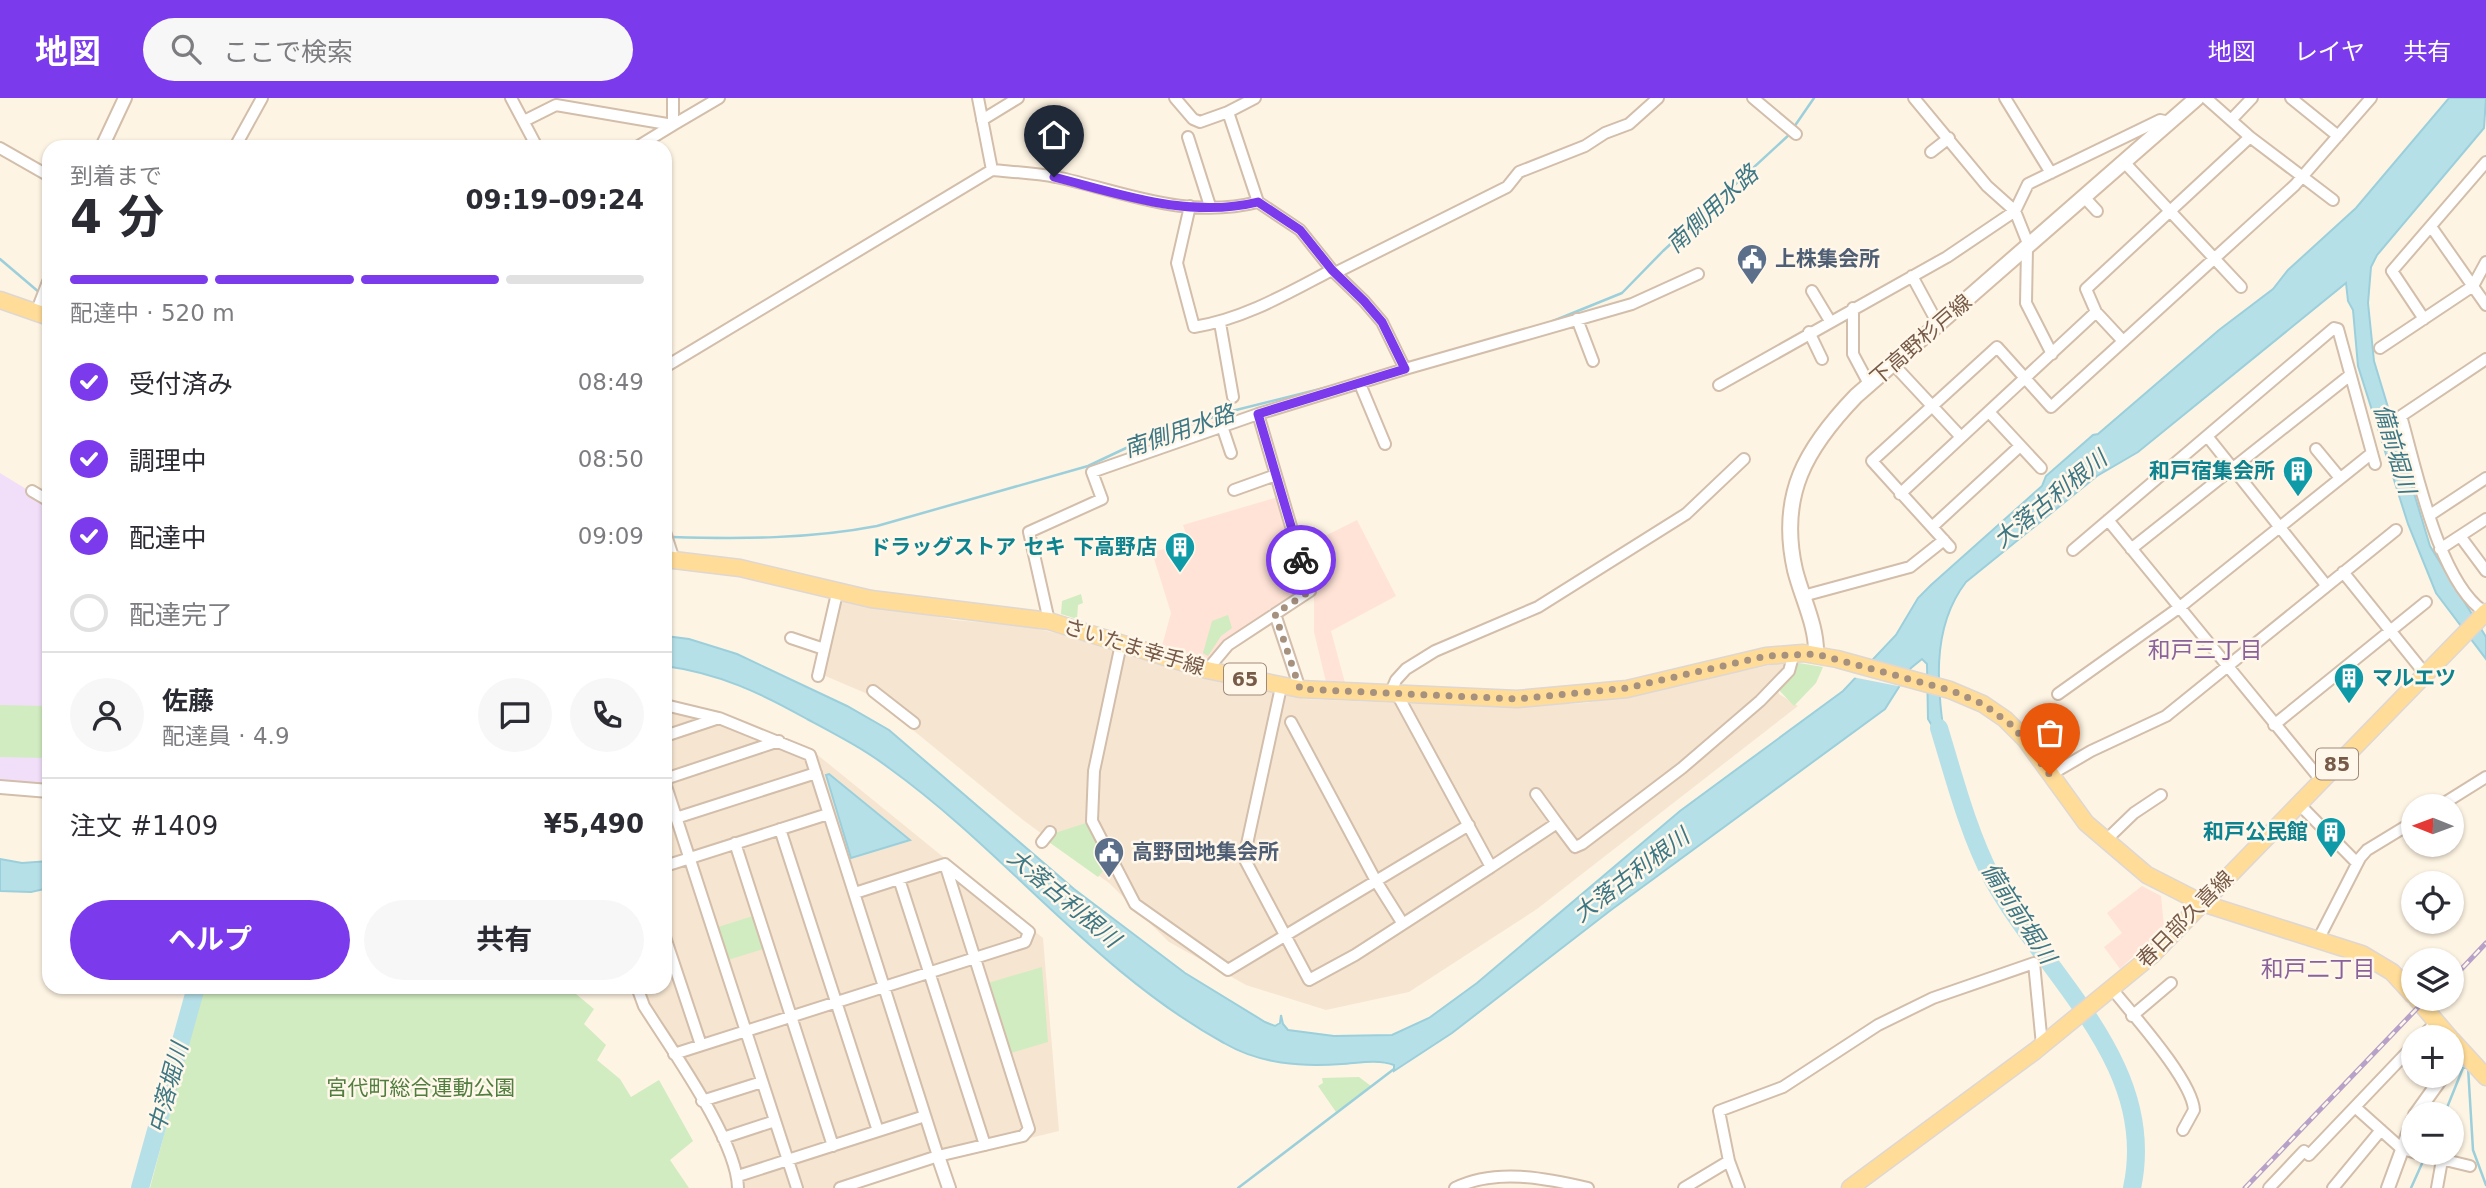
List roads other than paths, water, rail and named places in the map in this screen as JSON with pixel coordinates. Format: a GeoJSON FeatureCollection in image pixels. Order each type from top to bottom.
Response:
{"type":"FeatureCollection","features":[{"type":"Feature","properties":{"kind":"main road","name":"下高野杉戸線"},"geometry":{"type":"LineString","coordinates":[[1816,654],[1815,639],[1795,570],[1791,530],[1793,495],[1804,463],[1823,430],[1869,384],[2197,98]]}},
{"type":"Feature","properties":{"kind":"main road"},"geometry":{"type":"LineString","coordinates":[[0,300],[42,315]]}},
{"type":"Feature","properties":{"kind":"main road","name":"さいたま幸手線"},"geometry":{"type":"LineString","coordinates":[[672,559],[740,568],[838,589],[871,599],[1049,621],[1207,670],[1300,689],[1517,699],[1627,688],[1766,656],[1794,653],[1837,659],[1950,690],[1983,704],[2005,719],[2025,738],[2075,809],[2105,841],[2147,875],[2202,903],[2319,938],[2362,954],[2392,972],[2401,982]]}},
{"type":"Feature","properties":{"kind":"main road","name":"春日部久喜線"},"geometry":{"type":"LineString","coordinates":[[1850,1188],[2113,990],[2485,614]]}},
{"type":"Feature","properties":{"kind":"main road","name":"さいたま幸手線"},"geometry":{"type":"LineString","coordinates":[[2427,1011],[2439,1025]]}},
{"type":"Feature","properties":{"kind":"main road","name":"さいたま幸手線"},"geometry":{"type":"LineString","coordinates":[[2464,1053],[2486,1077]]}},
{"type":"Feature","properties":{"kind":"street"},"geometry":{"type":"LineString","coordinates":[[105,140],[125,98]]}},
{"type":"Feature","properties":{"kind":"street"},"geometry":{"type":"LineString","coordinates":[[239,140],[262,98]]}},
{"type":"Feature","properties":{"kind":"street"},"geometry":{"type":"LineString","coordinates":[[511,98],[534,140]]}},
{"type":"Feature","properties":{"kind":"street"},"geometry":{"type":"LineString","coordinates":[[673,98],[673,125]]}},
{"type":"Feature","properties":{"kind":"street"},"geometry":{"type":"LineString","coordinates":[[648,140],[719,98]]}},
{"type":"Feature","properties":{"kind":"street"},"geometry":{"type":"LineString","coordinates":[[978,98],[992,170]]}},
{"type":"Feature","properties":{"kind":"street"},"geometry":{"type":"LineString","coordinates":[[982,120],[1018,98]]}},
{"type":"Feature","properties":{"kind":"street"},"geometry":{"type":"LineString","coordinates":[[1175,98],[1193,119],[1200,122],[1255,98]]}},
{"type":"Feature","properties":{"kind":"street"},"geometry":{"type":"LineString","coordinates":[[1190,206],[1177,263],[1194,327],[1220,323],[1279,298],[1507,187],[1519,172],[1586,146],[1605,133],[1629,124],[1658,98]]}},
{"type":"Feature","properties":{"kind":"street"},"geometry":{"type":"LineString","coordinates":[[1753,98],[1796,134]]}},
{"type":"Feature","properties":{"kind":"street"},"geometry":{"type":"LineString","coordinates":[[1914,98],[1987,186],[2015,211],[2028,247],[2026,303],[2052,354]]}},
{"type":"Feature","properties":{"kind":"street"},"geometry":{"type":"LineString","coordinates":[[2005,98],[2051,173]]}},
{"type":"Feature","properties":{"kind":"street"},"geometry":{"type":"LineString","coordinates":[[2206,98],[2250,137],[2333,200]]}},
{"type":"Feature","properties":{"kind":"street"},"geometry":{"type":"LineString","coordinates":[[2231,120],[2252,98]]}},
{"type":"Feature","properties":{"kind":"street"},"geometry":{"type":"LineString","coordinates":[[1803,596],[1910,567],[1947,543],[1872,461],[1997,347],[2052,407],[2302,178],[2371,98]]}},
{"type":"Feature","properties":{"kind":"street"},"geometry":{"type":"LineString","coordinates":[[2300,100],[2338,136]]}},
{"type":"Feature","properties":{"kind":"street"},"geometry":{"type":"LineString","coordinates":[[524,121],[555,105],[673,125]]}},
{"type":"Feature","properties":{"kind":"street"},"geometry":{"type":"LineString","coordinates":[[1228,112],[1258,202],[1300,230],[1334,272],[1382,322],[1405,369]]}},
{"type":"Feature","properties":{"kind":"street"},"geometry":{"type":"LineString","coordinates":[[1719,385],[1912,276],[2015,211],[2028,184],[2160,120],[2170,122]]}},
{"type":"Feature","properties":{"kind":"street"},"geometry":{"type":"LineString","coordinates":[[1188,136],[1210,206]]}},
{"type":"Feature","properties":{"kind":"street"},"geometry":{"type":"LineString","coordinates":[[2123,341],[2096,312],[2086,289],[2250,137]]}},
{"type":"Feature","properties":{"kind":"street"},"geometry":{"type":"LineString","coordinates":[[1931,152],[1949,138]]}},
{"type":"Feature","properties":{"kind":"street"},"geometry":{"type":"LineString","coordinates":[[0,148],[42,172]]}},
{"type":"Feature","properties":{"kind":"street"},"geometry":{"type":"LineString","coordinates":[[2124,162],[2241,287]]}},
{"type":"Feature","properties":{"kind":"street"},"geometry":{"type":"LineString","coordinates":[[2424,319],[2392,271],[2432,228],[2486,162]]}},
{"type":"Feature","properties":{"kind":"street"},"geometry":{"type":"LineString","coordinates":[[672,363],[992,170],[1054,177],[1160,205],[1239,207],[1258,202]]}},
{"type":"Feature","properties":{"kind":"street"},"geometry":{"type":"LineString","coordinates":[[2084,197],[2097,211]]}},
{"type":"Feature","properties":{"kind":"street"},"geometry":{"type":"LineString","coordinates":[[2432,228],[2486,306]]}},
{"type":"Feature","properties":{"kind":"street"},"geometry":{"type":"LineString","coordinates":[[2380,348],[2473,286],[2486,262]]}},
{"type":"Feature","properties":{"kind":"street"},"geometry":{"type":"LineString","coordinates":[[1049,621],[1029,532],[1102,499],[1092,472],[1258,414],[1632,304],[1698,274]]}},
{"type":"Feature","properties":{"kind":"street"},"geometry":{"type":"LineString","coordinates":[[1912,276],[1938,324]]}},
{"type":"Feature","properties":{"kind":"street"},"geometry":{"type":"LineString","coordinates":[[1812,291],[1830,321]]}},
{"type":"Feature","properties":{"kind":"street"},"geometry":{"type":"LineString","coordinates":[[1853,308],[1853,354],[1869,384]]}},
{"type":"Feature","properties":{"kind":"street"},"geometry":{"type":"LineString","coordinates":[[1900,494],[2096,312]]}},
{"type":"Feature","properties":{"kind":"street"},"geometry":{"type":"LineString","coordinates":[[1577,319],[1592,361]]}},
{"type":"Feature","properties":{"kind":"street"},"geometry":{"type":"LineString","coordinates":[[1220,323],[1224,360],[1233,397]]}},
{"type":"Feature","properties":{"kind":"street"},"geometry":{"type":"LineString","coordinates":[[2058,694],[2180,607],[2340,478],[2374,458],[2338,329],[2334,328],[2073,550]]}},
{"type":"Feature","properties":{"kind":"street"},"geometry":{"type":"LineString","coordinates":[[1809,332],[1822,359]]}},
{"type":"Feature","properties":{"kind":"street"},"geometry":{"type":"LineString","coordinates":[[2485,614],[2458,580],[2440,549],[2401,416],[2486,359]]}},
{"type":"Feature","properties":{"kind":"street"},"geometry":{"type":"LineString","coordinates":[[1893,364],[1961,437]]}},
{"type":"Feature","properties":{"kind":"street"},"geometry":{"type":"LineString","coordinates":[[2131,549],[2349,376]]}},
{"type":"Feature","properties":{"kind":"street"},"geometry":{"type":"LineString","coordinates":[[1360,384],[1385,444]]}},
{"type":"Feature","properties":{"kind":"street"},"geometry":{"type":"LineString","coordinates":[[1989,412],[2041,468]]}},
{"type":"Feature","properties":{"kind":"street"},"geometry":{"type":"LineString","coordinates":[[1207,670],[1228,645],[1310,591],[1258,414]]}},
{"type":"Feature","properties":{"kind":"street"},"geometry":{"type":"LineString","coordinates":[[1222,426],[1230,453]]}},
{"type":"Feature","properties":{"kind":"street"},"geometry":{"type":"LineString","coordinates":[[2207,436],[2326,585]]}},
{"type":"Feature","properties":{"kind":"street"},"geometry":{"type":"LineString","coordinates":[[1932,527],[2020,446]]}},
{"type":"Feature","properties":{"kind":"street"},"geometry":{"type":"LineString","coordinates":[[2316,449],[2340,478]]}},
{"type":"Feature","properties":{"kind":"street"},"geometry":{"type":"LineString","coordinates":[[1491,867],[1394,694],[1396,680],[1406,669],[1435,651],[1538,607],[1686,514],[1744,459]]}},
{"type":"Feature","properties":{"kind":"street"},"geometry":{"type":"LineString","coordinates":[[1234,490],[1276,475]]}},
{"type":"Feature","properties":{"kind":"street"},"geometry":{"type":"LineString","coordinates":[[2430,515],[2486,478]]}},
{"type":"Feature","properties":{"kind":"street"},"geometry":{"type":"LineString","coordinates":[[32,491],[42,497]]}},
{"type":"Feature","properties":{"kind":"street"},"geometry":{"type":"LineString","coordinates":[[2440,549],[2486,519]]}},
{"type":"Feature","properties":{"kind":"street"},"geometry":{"type":"LineString","coordinates":[[2108,520],[2321,780]]}},
{"type":"Feature","properties":{"kind":"street"},"geometry":{"type":"LineString","coordinates":[[2050,775],[2091,751],[2156,723],[2396,530]]}},
{"type":"Feature","properties":{"kind":"street"},"geometry":{"type":"LineString","coordinates":[[2460,536],[2486,571]]}},
{"type":"Feature","properties":{"kind":"street"},"geometry":{"type":"LineString","coordinates":[[2343,572],[2426,675]]}},
{"type":"Feature","properties":{"kind":"street"},"geometry":{"type":"LineString","coordinates":[[818,676],[838,589]]}},
{"type":"Feature","properties":{"kind":"street"},"geometry":{"type":"LineString","coordinates":[[2274,725],[2426,603]]}},
{"type":"Feature","properties":{"kind":"street"},"geometry":{"type":"LineString","coordinates":[[1275,614],[1300,689]]}},
{"type":"Feature","properties":{"kind":"street"},"geometry":{"type":"LineString","coordinates":[[791,638],[824,649]]}},
{"type":"Feature","properties":{"kind":"street"},"geometry":{"type":"LineString","coordinates":[[1121,644],[1094,771],[1092,821],[1135,904],[1228,970],[1469,825]]}},
{"type":"Feature","properties":{"kind":"street"},"geometry":{"type":"LineString","coordinates":[[1536,794],[1574,847],[1582,844],[1682,768],[1759,701],[1789,671],[1794,653]]}},
{"type":"Feature","properties":{"kind":"street"},"geometry":{"type":"LineString","coordinates":[[2343,653],[2351,662]]}},
{"type":"Feature","properties":{"kind":"street"},"geometry":{"type":"LineString","coordinates":[[1281,687],[1244,858],[1309,980],[1355,955],[1557,823]]}},
{"type":"Feature","properties":{"kind":"street"},"geometry":{"type":"LineString","coordinates":[[873,691],[914,723]]}},
{"type":"Feature","properties":{"kind":"street"},"geometry":{"type":"LineString","coordinates":[[672,707],[719,718],[810,755],[949,1188]]}},
{"type":"Feature","properties":{"kind":"street"},"geometry":{"type":"LineString","coordinates":[[672,734],[719,718]]}},
{"type":"Feature","properties":{"kind":"street"},"geometry":{"type":"LineString","coordinates":[[1291,722],[1376,881],[1403,924]]}},
{"type":"Feature","properties":{"kind":"street"},"geometry":{"type":"LineString","coordinates":[[672,779],[779,741]]}},
{"type":"Feature","properties":{"kind":"street"},"geometry":{"type":"LineString","coordinates":[[676,818],[816,774]]}},
{"type":"Feature","properties":{"kind":"street"},"geometry":{"type":"LineString","coordinates":[[2459,794],[2486,777]]}},
{"type":"Feature","properties":{"kind":"street"},"geometry":{"type":"LineString","coordinates":[[0,787],[42,790]]}},
{"type":"Feature","properties":{"kind":"street"},"geometry":{"type":"LineString","coordinates":[[2105,841],[2134,813],[2161,795]]}},
{"type":"Feature","properties":{"kind":"street"},"geometry":{"type":"LineString","coordinates":[[2298,803],[2357,863]]}},
{"type":"Feature","properties":{"kind":"street"},"geometry":{"type":"LineString","coordinates":[[672,805],[797,1188]]}},
{"type":"Feature","properties":{"kind":"street"},"geometry":{"type":"LineString","coordinates":[[672,864],[828,814]]}},
{"type":"Feature","properties":{"kind":"street"},"geometry":{"type":"LineString","coordinates":[[780,829],[878,1131]]}},
{"type":"Feature","properties":{"kind":"street"},"geometry":{"type":"LineString","coordinates":[[2319,938],[2357,863],[2367,850],[2401,829]]}},
{"type":"Feature","properties":{"kind":"street"},"geometry":{"type":"LineString","coordinates":[[1042,842],[1049,832]]}},
{"type":"Feature","properties":{"kind":"street"},"geometry":{"type":"LineString","coordinates":[[736,843],[833,1146]]}},
{"type":"Feature","properties":{"kind":"street"},"geometry":{"type":"LineString","coordinates":[[855,893],[945,864]]}},
{"type":"Feature","properties":{"kind":"street"},"geometry":{"type":"LineString","coordinates":[[840,1188],[938,1156],[1023,1136],[1029,1129],[945,864]]}},
{"type":"Feature","properties":{"kind":"street"},"geometry":{"type":"LineString","coordinates":[[674,1054],[1026,942],[1030,932],[945,864]]}},
{"type":"Feature","properties":{"kind":"street"},"geometry":{"type":"LineString","coordinates":[[900,879],[985,1145]]}},
{"type":"Feature","properties":{"kind":"street"},"geometry":{"type":"LineString","coordinates":[[672,958],[701,1045]]}},
{"type":"Feature","properties":{"kind":"street"},"geometry":{"type":"LineString","coordinates":[[1739,1188],[1729,1161],[1719,1111],[1783,1087],[1878,1025],[1933,998],[2034,963],[2042,1045]]}},
{"type":"Feature","properties":{"kind":"street"},"geometry":{"type":"LineString","coordinates":[[2132,1016],[2171,983]]}},
{"type":"Feature","properties":{"kind":"street"},"geometry":{"type":"LineString","coordinates":[[2113,990],[2171,1063],[2191,1097],[2194,1110],[2183,1130]]}},
{"type":"Feature","properties":{"kind":"street"},"geometry":{"type":"LineString","coordinates":[[640,994],[644,1006],[723,1138],[738,1182],[788,1160],[925,1116]]}},
{"type":"Feature","properties":{"kind":"street"},"geometry":{"type":"LineString","coordinates":[[2433,1025],[2436,1022]]}},
{"type":"Feature","properties":{"kind":"street"},"geometry":{"type":"LineString","coordinates":[[2269,1188],[2304,1150],[2309,1155],[2401,1059]]}},
{"type":"Feature","properties":{"kind":"street"},"geometry":{"type":"LineString","coordinates":[[702,1101],[762,1082]]}},
{"type":"Feature","properties":{"kind":"street"},"geometry":{"type":"LineString","coordinates":[[2355,1107],[2401,1145]]}},
{"type":"Feature","properties":{"kind":"street"},"geometry":{"type":"LineString","coordinates":[[723,1138],[775,1121]]}},
{"type":"Feature","properties":{"kind":"street"},"geometry":{"type":"LineString","coordinates":[[2333,1188],[2381,1130]]}},
{"type":"Feature","properties":{"kind":"street"},"geometry":{"type":"LineString","coordinates":[[1684,1188],[1729,1161]]}},
{"type":"Feature","properties":{"kind":"street"},"geometry":{"type":"LineString","coordinates":[[2388,1188],[2403,1165]]}},
{"type":"Feature","properties":{"kind":"street"},"geometry":{"type":"LineString","coordinates":[[2437,1188],[2441,1165]]}},
{"type":"Feature","properties":{"kind":"street"},"geometry":{"type":"LineString","coordinates":[[2464,1165],[2470,1166]]}},
{"type":"Feature","properties":{"kind":"street"},"geometry":{"type":"LineString","coordinates":[[1455,1188],[1473,1180],[1530,1177],[1588,1188]]}},
{"type":"Feature","properties":{"kind":"water"},"geometry":{"type":"Polygon","coordinates":[[[2449,98],[2486,98],[2484,128],[2377,255],[2371,267],[2368,303],[2374,361],[2430,546],[2486,637],[2486,659],[2436,593],[2408,524],[2358,366],[2353,310],[2348,301],[2346,283],[2138,452],[2097,476],[1966,582],[1954,601],[1941,641],[1939,684],[1946,749],[1928,719],[1927,664],[1922,659],[1911,668],[1885,709],[1611,910],[1452,1033],[1394,1071],[1394,1065],[1381,1062],[1311,1065],[1266,1060],[1224,1043],[1177,1014],[1134,982],[932,801],[879,761],[839,736],[756,693],[721,679],[672,667],[672,637],[689,639],[737,654],[847,706],[889,730],[1074,889],[1185,973],[1265,1022],[1275,1026],[1280,1023],[1281,1015],[1288,1030],[1334,1036],[1392,1035],[1429,1018],[1477,983],[1680,811],[1843,691],[1896,635],[1918,598],[2042,486],[2046,476],[2219,330],[2273,289],[2288,270],[2356,208],[2449,98]]]}},
{"type":"Feature","properties":{"kind":"water"},"geometry":{"type":"Polygon","coordinates":[[[829,774],[910,840],[851,858],[826,775],[829,774]]]}},
{"type":"Feature","properties":{"kind":"water"},"geometry":{"type":"Polygon","coordinates":[[[0,859],[22,863],[42,862],[42,890],[0,891],[0,859]]]}},
{"type":"Feature","properties":{"kind":"waterway","name":"南側用水路"},"geometry":{"type":"LineString","coordinates":[[1794,127],[1814,98]]}},
{"type":"Feature","properties":{"kind":"waterway","name":"南側用水路"},"geometry":{"type":"LineString","coordinates":[[1553,321],[1622,293],[1663,251],[1791,133]]}},
{"type":"Feature","properties":{"kind":"waterway","name":"南側用水路"},"geometry":{"type":"LineString","coordinates":[[0,259],[40,293]]}},
{"type":"Feature","properties":{"kind":"waterway","name":"南側用水路"},"geometry":{"type":"LineString","coordinates":[[672,537],[775,537],[877,526],[1088,466],[1143,440],[1232,411],[1332,386]]}},
{"type":"Feature","properties":{"kind":"waterway","name":"備前前堀川"},"geometry":{"type":"LineString","coordinates":[[1939,728],[1969,823],[1992,878],[2092,1024],[2114,1062],[2129,1101],[2136,1143],[2132,1188]]}},
{"type":"Feature","properties":{"kind":"waterway","name":"中落堀川"},"geometry":{"type":"LineString","coordinates":[[140,1188],[194,994]]}},
{"type":"Feature","properties":{"kind":"waterway"},"geometry":{"type":"LineString","coordinates":[[2468,1067],[2473,1150],[2486,1185]]}},
{"type":"Feature","properties":{"kind":"waterway"},"geometry":{"type":"LineString","coordinates":[[2449,1102],[2463,1068],[2468,1067]]}},
{"type":"Feature","properties":{"kind":"waterway"},"geometry":{"type":"LineString","coordinates":[[1238,1188],[1394,1069]]}},
{"type":"Feature","properties":{"kind":"waterway"},"geometry":{"type":"LineString","coordinates":[[2411,1188],[2421,1165]]}},
{"type":"Feature","properties":{"kind":"railway"},"geometry":{"type":"LineString","coordinates":[[2464,966],[2486,943]]}},
{"type":"Feature","properties":{"kind":"railway"},"geometry":{"type":"LineString","coordinates":[[2245,1188],[2415,1011]]}},
{"type":"Feature","properties":{"kind":"place","name":"上株集会所"},"geometry":{"type":"Point","coordinates":[1752,286]}},
{"type":"Feature","properties":{"kind":"place","name":"和戸宿集会所"},"geometry":{"type":"Point","coordinates":[2298,498]}},
{"type":"Feature","properties":{"kind":"place","name":"ドラッグストア セキ 下高野店"},"geometry":{"type":"Point","coordinates":[1180,574]}},
{"type":"Feature","properties":{"kind":"place","name":"マルエツ"},"geometry":{"type":"Point","coordinates":[2349,705]}},
{"type":"Feature","properties":{"kind":"place","name":"和戸公民館"},"geometry":{"type":"Point","coordinates":[2331,859]}},
{"type":"Feature","properties":{"kind":"place","name":"高野団地集会所"},"geometry":{"type":"Point","coordinates":[1109,879]}},
{"type":"Feature","properties":{"kind":"district","name":"和戸三丁目"},"geometry":{"type":"Point","coordinates":[2205,650]}},
{"type":"Feature","properties":{"kind":"district","name":"和戸二丁目"},"geometry":{"type":"Point","coordinates":[2318,969]}},
{"type":"Feature","properties":{"kind":"water label","name":"備前堀川"},"geometry":{"type":"Point","coordinates":[2395,449]}},
{"type":"Feature","properties":{"kind":"water label","name":"大落古利根川"},"geometry":{"type":"Point","coordinates":[2050,499]}},
{"type":"Feature","properties":{"kind":"water label","name":"大落古利根川"},"geometry":{"type":"Point","coordinates":[1631,875]}},
{"type":"Feature","properties":{"kind":"water label","name":"大落古利根川"},"geometry":{"type":"Point","coordinates":[1064,898]}},
{"type":"Feature","properties":{"kind":"park label","name":"宮代町総合運動公園"},"geometry":{"type":"Point","coordinates":[421,1088]}}]}
